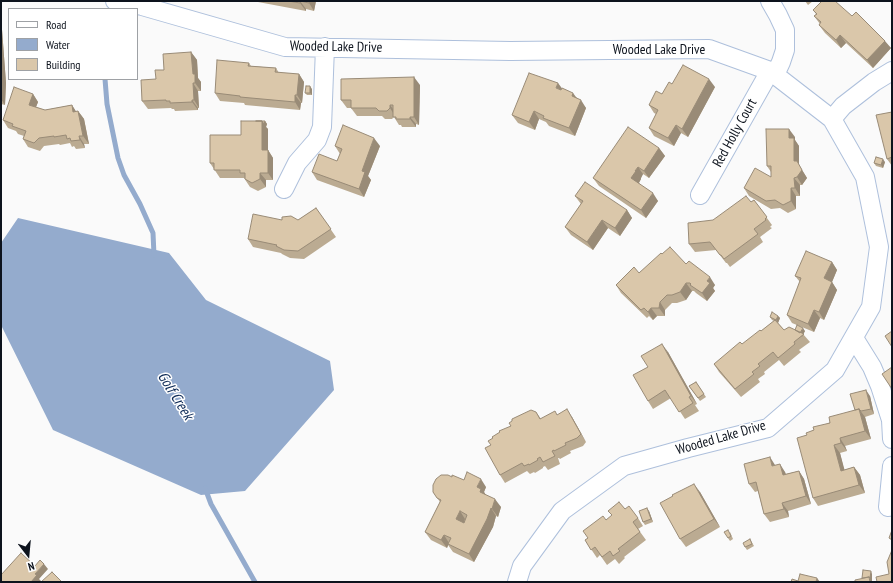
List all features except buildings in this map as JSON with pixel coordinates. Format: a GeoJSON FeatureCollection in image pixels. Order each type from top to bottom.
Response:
{"type":"FeatureCollection","features":[{"type":"Feature","properties":{"kind":"street","name":"Wooded Lake Drive"},"geometry":{"type":"LineString","coordinates":[[115,1],[142,6],[285,47],[510,51],[709,48],[772,73],[832,119],[865,177],[879,247],[871,307],[835,370],[768,428],[624,466],[562,511],[522,566],[517,582]]}},
{"type":"Feature","properties":{"kind":"street","name":"Red Holly Court"},"geometry":{"type":"LineString","coordinates":[[700,195],[772,73],[782,62],[785,50],[785,30],[770,1]]}},
{"type":"Feature","properties":{"kind":"street"},"geometry":{"type":"LineString","coordinates":[[284,189],[297,163],[317,140],[322,127],[325,47]]}},
{"type":"Feature","properties":{"kind":"street"},"geometry":{"type":"LineString","coordinates":[[832,119],[843,106],[874,82],[892,71]]}},
{"type":"Feature","properties":{"kind":"street"},"geometry":{"type":"LineString","coordinates":[[854,338],[872,367],[880,386],[891,420],[892,439]]}},
{"type":"Feature","properties":{"kind":"street"},"geometry":{"type":"LineString","coordinates":[[888,507],[892,466]]}},
{"type":"Feature","properties":{"kind":"water"},"geometry":{"type":"Polygon","coordinates":[[[18,218],[169,253],[206,300],[330,361],[334,390],[245,491],[201,495],[53,430],[1,325],[1,243],[18,218]]]}},
{"type":"Feature","properties":{"kind":"waterway"},"geometry":{"type":"LineString","coordinates":[[105,80],[107,104],[118,158],[124,175],[140,204],[153,233],[154,255]]}},
{"type":"Feature","properties":{"kind":"waterway","name":"Golf Creek"},"geometry":{"type":"LineString","coordinates":[[205,488],[211,504],[255,582]]}}]}
